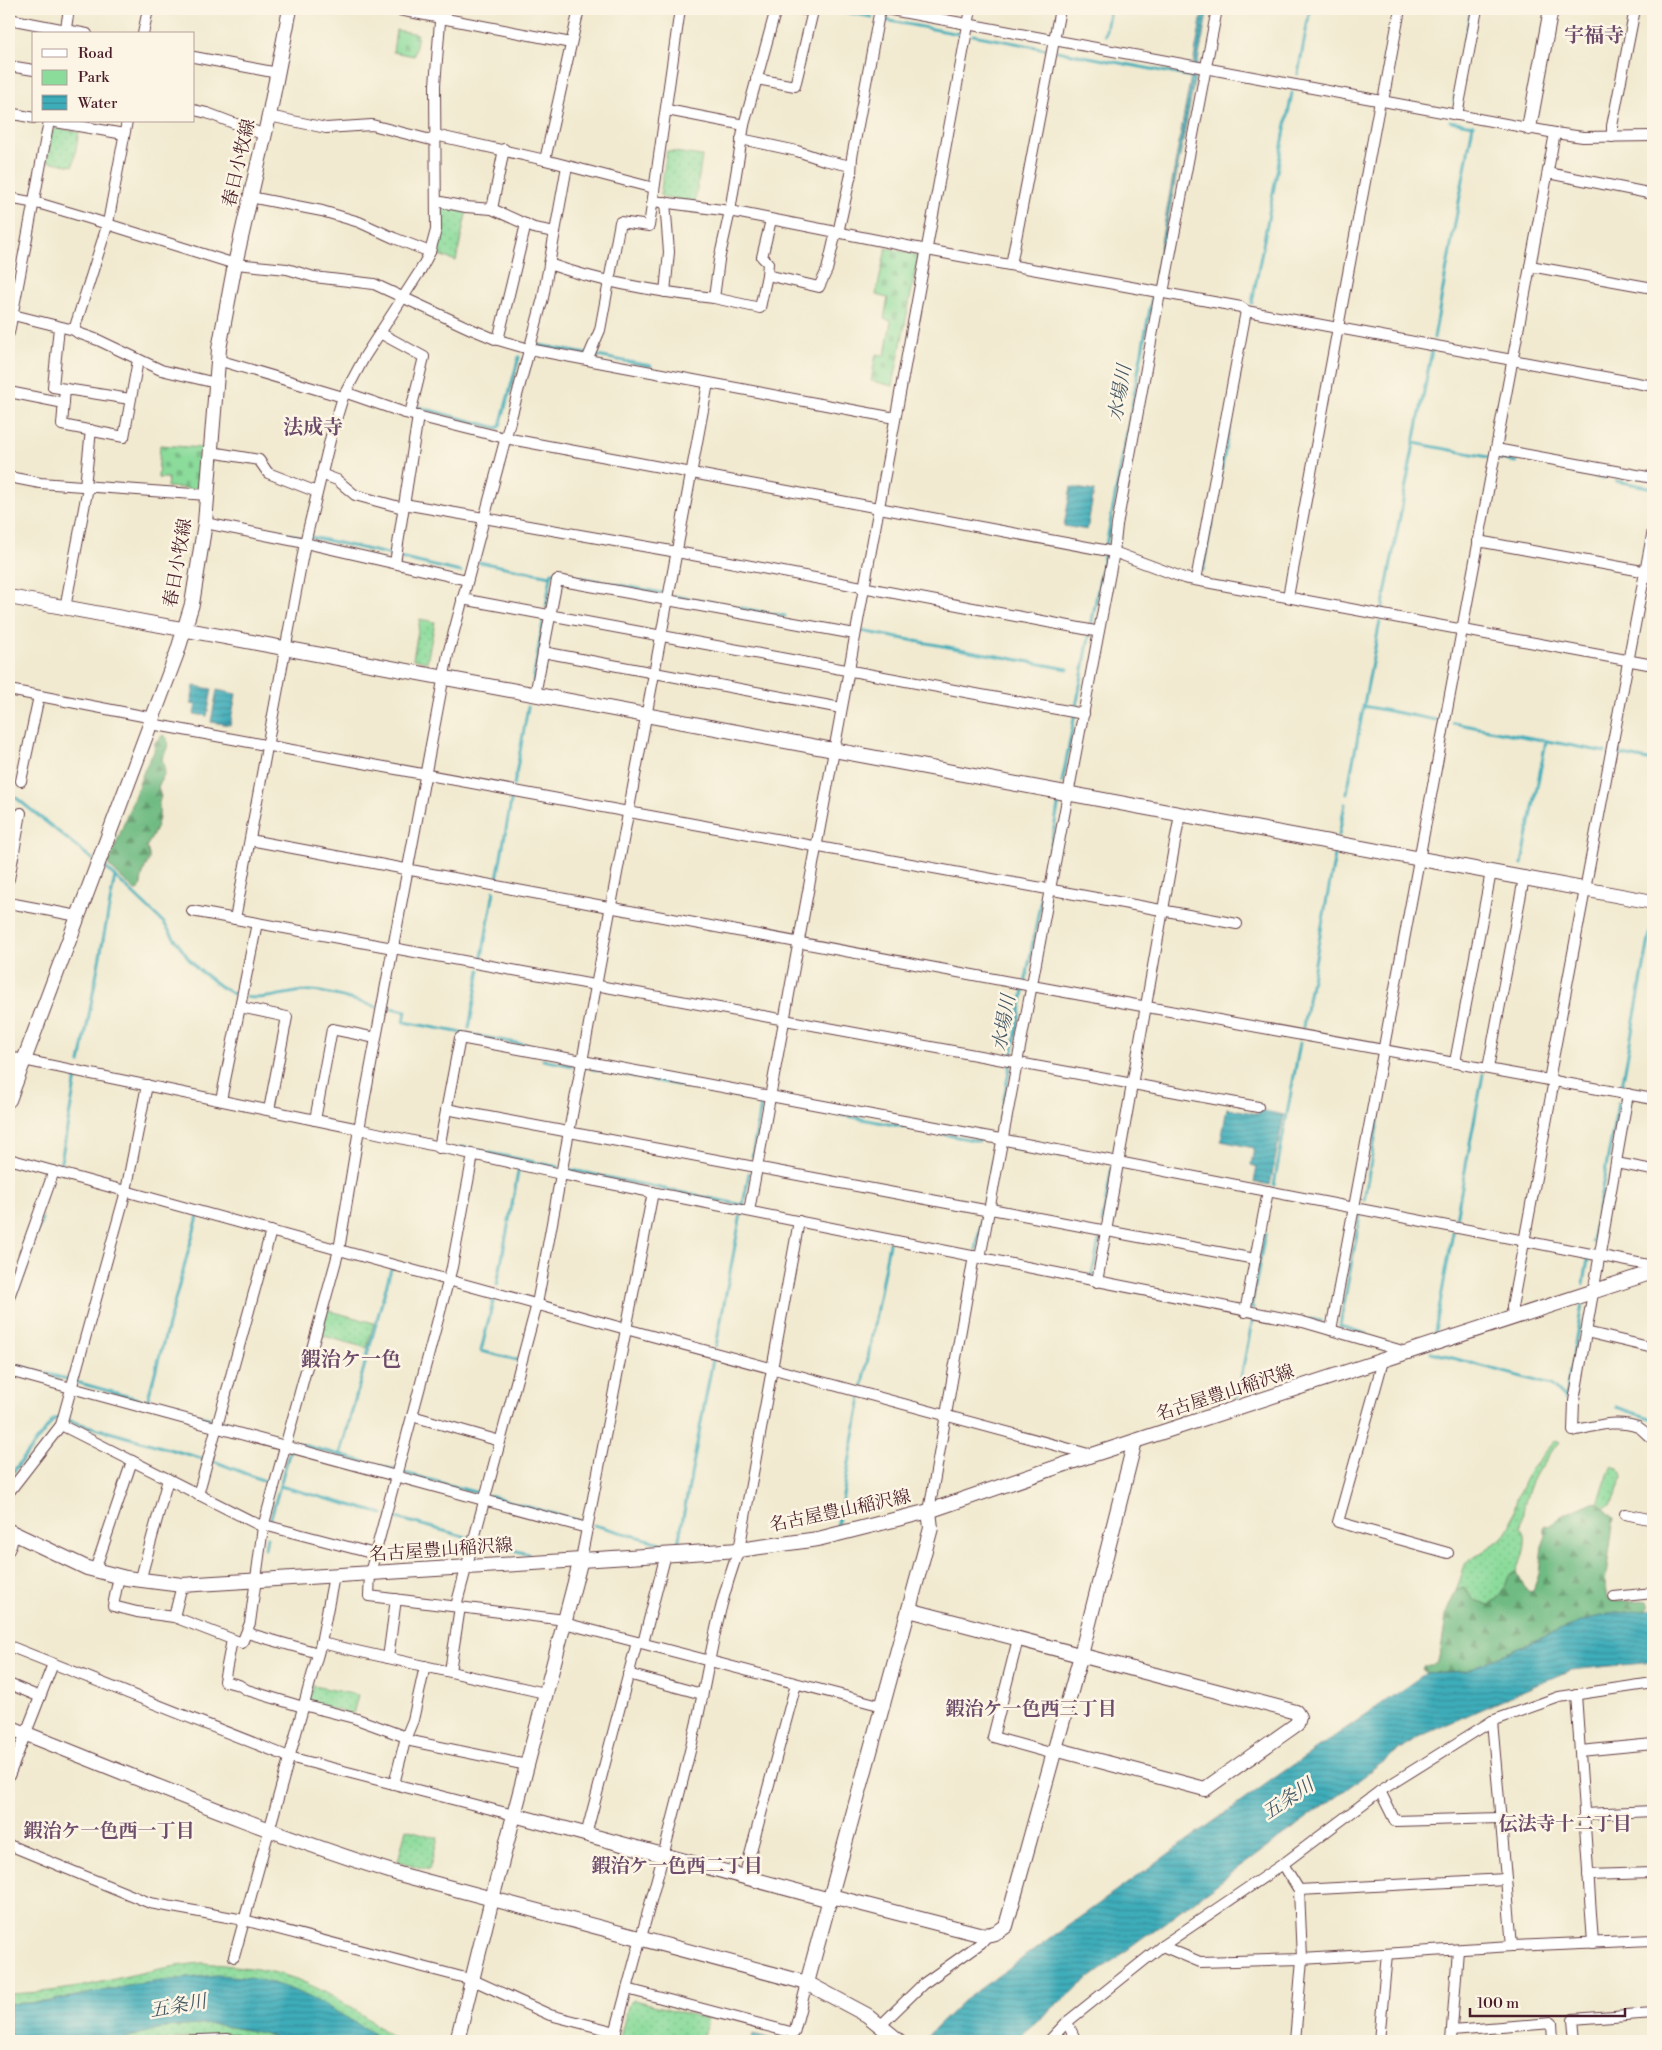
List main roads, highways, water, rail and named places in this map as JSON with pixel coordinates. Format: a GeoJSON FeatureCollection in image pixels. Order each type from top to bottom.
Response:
{"type":"FeatureCollection","features":[{"type":"Feature","properties":{"kind":"water"},"geometry":{"type":"Polygon","coordinates":[[[1203,9],[1208,9],[1155,287],[1153,287],[1203,9]]]}},
{"type":"Feature","properties":{"kind":"water"},"geometry":{"type":"Polygon","coordinates":[[[1071,487],[1094,491],[1087,530],[1064,526],[1071,487]]]}},
{"type":"Feature","properties":{"kind":"water"},"geometry":{"type":"Polygon","coordinates":[[[194,686],[212,689],[207,716],[194,714],[196,705],[191,704],[194,686]]]}},
{"type":"Feature","properties":{"kind":"water"},"geometry":{"type":"Polygon","coordinates":[[[217,690],[236,694],[230,725],[211,722],[217,690]]]}},
{"type":"Feature","properties":{"kind":"water"},"geometry":{"type":"Polygon","coordinates":[[[1227,1108],[1258,1114],[1260,1110],[1284,1115],[1270,1185],[1254,1182],[1257,1167],[1251,1165],[1254,1148],[1221,1141],[1227,1108]]]}},
{"type":"Feature","properties":{"kind":"water","name":"五条川"},"geometry":{"type":"Polygon","coordinates":[[[1653,1609],[1653,1662],[1570,1670],[1416,1738],[1085,1981],[1013,2041],[922,2041],[963,2001],[1280,1774],[1426,1673],[1465,1671],[1560,1630],[1601,1615],[1653,1609]]]}},
{"type":"Feature","properties":{"kind":"water","name":"五条川"},"geometry":{"type":"Polygon","coordinates":[[[217,1975],[253,1979],[285,1987],[331,2008],[383,2041],[284,2041],[263,2033],[215,2024],[164,2027],[116,2041],[9,2041],[9,2004],[45,2002],[144,1983],[217,1975]]]}},
{"type":"Feature","properties":{"kind":"water"},"geometry":{"type":"Polygon","coordinates":[[[753,2034],[780,2041],[751,2041],[753,2034]]]}},
{"type":"Feature","properties":{"kind":"waterway"},"geometry":{"type":"LineString","coordinates":[[828,9],[872,17]]}},
{"type":"Feature","properties":{"kind":"waterway"},"geometry":{"type":"LineString","coordinates":[[1105,35],[1110,9]]}},
{"type":"Feature","properties":{"kind":"waterway"},"geometry":{"type":"LineString","coordinates":[[1298,74],[1310,9]]}},
{"type":"Feature","properties":{"kind":"waterway"},"geometry":{"type":"LineString","coordinates":[[1454,101],[1471,9]]}},
{"type":"Feature","properties":{"kind":"waterway"},"geometry":{"type":"LineString","coordinates":[[885,20],[959,34]]}},
{"type":"Feature","properties":{"kind":"waterway"},"geometry":{"type":"LineString","coordinates":[[973,35],[1046,49]]}},
{"type":"Feature","properties":{"kind":"waterway"},"geometry":{"type":"LineString","coordinates":[[1057,51],[1193,77]]}},
{"type":"Feature","properties":{"kind":"waterway"},"geometry":{"type":"LineString","coordinates":[[1252,303],[1292,93]]}},
{"type":"Feature","properties":{"kind":"waterway"},"geometry":{"type":"LineString","coordinates":[[1434,338],[1473,125],[1450,121]]}},
{"type":"Feature","properties":{"kind":"waterway","name":"水場川"},"geometry":{"type":"LineString","coordinates":[[1062,783],[1153,292]]}},
{"type":"Feature","properties":{"kind":"waterway"},"geometry":{"type":"LineString","coordinates":[[539,345],[586,354]]}},
{"type":"Feature","properties":{"kind":"waterway"},"geometry":{"type":"LineString","coordinates":[[1382,610],[1432,350]]}},
{"type":"Feature","properties":{"kind":"waterway"},"geometry":{"type":"LineString","coordinates":[[597,356],[651,366]]}},
{"type":"Feature","properties":{"kind":"waterway"},"geometry":{"type":"LineString","coordinates":[[418,407],[498,428],[519,357]]}},
{"type":"Feature","properties":{"kind":"waterway"},"geometry":{"type":"LineString","coordinates":[[1203,570],[1239,374]]}},
{"type":"Feature","properties":{"kind":"waterway"},"geometry":{"type":"LineString","coordinates":[[1414,443],[1488,457]]}},
{"type":"Feature","properties":{"kind":"waterway"},"geometry":{"type":"LineString","coordinates":[[1500,459],[1516,462]]}},
{"type":"Feature","properties":{"kind":"waterway"},"geometry":{"type":"LineString","coordinates":[[1574,473],[1582,475]]}},
{"type":"Feature","properties":{"kind":"waterway"},"geometry":{"type":"LineString","coordinates":[[1596,477],[1604,478]]}},
{"type":"Feature","properties":{"kind":"waterway"},"geometry":{"type":"LineString","coordinates":[[1616,481],[1653,488]]}},
{"type":"Feature","properties":{"kind":"waterway"},"geometry":{"type":"LineString","coordinates":[[259,529],[298,536]]}},
{"type":"Feature","properties":{"kind":"waterway"},"geometry":{"type":"LineString","coordinates":[[312,537],[392,555],[393,552]]}},
{"type":"Feature","properties":{"kind":"waterway"},"geometry":{"type":"LineString","coordinates":[[400,558],[461,572]]}},
{"type":"Feature","properties":{"kind":"waterway"},"geometry":{"type":"LineString","coordinates":[[479,562],[551,576],[552,572],[662,593]]}},
{"type":"Feature","properties":{"kind":"waterway"},"geometry":{"type":"LineString","coordinates":[[546,606],[551,576]]}},
{"type":"Feature","properties":{"kind":"waterway"},"geometry":{"type":"LineString","coordinates":[[675,596],[785,616]]}},
{"type":"Feature","properties":{"kind":"waterway"},"geometry":{"type":"LineString","coordinates":[[533,681],[543,621]]}},
{"type":"Feature","properties":{"kind":"waterway"},"geometry":{"type":"LineString","coordinates":[[1347,793],[1380,621]]}},
{"type":"Feature","properties":{"kind":"waterway"},"geometry":{"type":"LineString","coordinates":[[861,631],[1068,669]]}},
{"type":"Feature","properties":{"kind":"waterway"},"geometry":{"type":"LineString","coordinates":[[1363,706],[1436,720]]}},
{"type":"Feature","properties":{"kind":"waterway"},"geometry":{"type":"LineString","coordinates":[[514,785],[528,707]]}},
{"type":"Feature","properties":{"kind":"waterway"},"geometry":{"type":"LineString","coordinates":[[1453,723],[1605,752]]}},
{"type":"Feature","properties":{"kind":"waterway"},"geometry":{"type":"LineString","coordinates":[[1522,864],[1546,741]]}},
{"type":"Feature","properties":{"kind":"waterway"},"geometry":{"type":"LineString","coordinates":[[1618,754],[1653,761]]}},
{"type":"Feature","properties":{"kind":"waterway"},"geometry":{"type":"LineString","coordinates":[[9,792],[92,859]]}},
{"type":"Feature","properties":{"kind":"waterway"},"geometry":{"type":"LineString","coordinates":[[497,879],[512,796]]}},
{"type":"Feature","properties":{"kind":"waterway","name":"水場川"},"geometry":{"type":"LineString","coordinates":[[976,1250],[1059,801]]}},
{"type":"Feature","properties":{"kind":"waterway"},"geometry":{"type":"LineString","coordinates":[[1339,835],[1345,804]]}},
{"type":"Feature","properties":{"kind":"waterway"},"geometry":{"type":"LineString","coordinates":[[1303,1027],[1336,850]]}},
{"type":"Feature","properties":{"kind":"waterway"},"geometry":{"type":"LineString","coordinates":[[105,867],[163,922],[198,969],[222,988],[236,995]]}},
{"type":"Feature","properties":{"kind":"waterway"},"geometry":{"type":"LineString","coordinates":[[80,1063],[115,876]]}},
{"type":"Feature","properties":{"kind":"waterway"},"geometry":{"type":"LineString","coordinates":[[482,957],[494,891]]}},
{"type":"Feature","properties":{"kind":"waterway"},"geometry":{"type":"LineString","coordinates":[[1622,1086],[1653,918]]}},
{"type":"Feature","properties":{"kind":"waterway"},"geometry":{"type":"LineString","coordinates":[[469,1028],[480,970]]}},
{"type":"Feature","properties":{"kind":"waterway"},"geometry":{"type":"LineString","coordinates":[[246,997],[263,998],[312,991],[337,995],[377,1007]]}},
{"type":"Feature","properties":{"kind":"waterway"},"geometry":{"type":"LineString","coordinates":[[385,1007],[406,1011],[404,1022],[532,1046]]}},
{"type":"Feature","properties":{"kind":"waterway"},"geometry":{"type":"LineString","coordinates":[[1274,1185],[1300,1043]]}},
{"type":"Feature","properties":{"kind":"waterway"},"geometry":{"type":"LineString","coordinates":[[543,1060],[573,1066]]}},
{"type":"Feature","properties":{"kind":"waterway"},"geometry":{"type":"LineString","coordinates":[[1364,1200],[1389,1061]]}},
{"type":"Feature","properties":{"kind":"waterway"},"geometry":{"type":"LineString","coordinates":[[592,1069],[764,1101]]}},
{"type":"Feature","properties":{"kind":"waterway"},"geometry":{"type":"LineString","coordinates":[[1456,1219],[1483,1074]]}},
{"type":"Feature","properties":{"kind":"waterway"},"geometry":{"type":"LineString","coordinates":[[60,1167],[76,1078]]}},
{"type":"Feature","properties":{"kind":"waterway"},"geometry":{"type":"LineString","coordinates":[[752,1156],[762,1100]]}},
{"type":"Feature","properties":{"kind":"waterway"},"geometry":{"type":"LineString","coordinates":[[777,1103],[979,1141]]}},
{"type":"Feature","properties":{"kind":"waterway"},"geometry":{"type":"LineString","coordinates":[[1592,1242],[1618,1103]]}},
{"type":"Feature","properties":{"kind":"waterway"},"geometry":{"type":"LineString","coordinates":[[1115,1153],[1117,1140]]}},
{"type":"Feature","properties":{"kind":"waterway"},"geometry":{"type":"LineString","coordinates":[[462,1147],[558,1167]]}},
{"type":"Feature","properties":{"kind":"waterway"},"geometry":{"type":"LineString","coordinates":[[1011,1147],[1044,1153]]}},
{"type":"Feature","properties":{"kind":"waterway"},"geometry":{"type":"LineString","coordinates":[[1055,1155],[1060,1156]]}},
{"type":"Feature","properties":{"kind":"waterway"},"geometry":{"type":"LineString","coordinates":[[1102,1223],[1112,1166]]}},
{"type":"Feature","properties":{"kind":"waterway"},"geometry":{"type":"LineString","coordinates":[[497,1285],[519,1167]]}},
{"type":"Feature","properties":{"kind":"waterway"},"geometry":{"type":"LineString","coordinates":[[567,1169],[743,1205],[749,1173]]}},
{"type":"Feature","properties":{"kind":"waterway"},"geometry":{"type":"LineString","coordinates":[[716,1346],[741,1214]]}},
{"type":"Feature","properties":{"kind":"waterway"},"geometry":{"type":"LineString","coordinates":[[147,1402],[198,1216]]}},
{"type":"Feature","properties":{"kind":"waterway"},"geometry":{"type":"LineString","coordinates":[[1360,1216],[1340,1326],[1367,1334]]}},
{"type":"Feature","properties":{"kind":"waterway"},"geometry":{"type":"LineString","coordinates":[[36,1235],[42,1219]]}},
{"type":"Feature","properties":{"kind":"waterway"},"geometry":{"type":"LineString","coordinates":[[1434,1337],[1453,1232]]}},
{"type":"Feature","properties":{"kind":"waterway"},"geometry":{"type":"LineString","coordinates":[[1253,1308],[1251,1308],[1265,1234]]}},
{"type":"Feature","properties":{"kind":"waterway"},"geometry":{"type":"LineString","coordinates":[[1090,1275],[1092,1276],[1099,1240]]}},
{"type":"Feature","properties":{"kind":"waterway"},"geometry":{"type":"LineString","coordinates":[[863,1385],[889,1243]]}},
{"type":"Feature","properties":{"kind":"waterway"},"geometry":{"type":"LineString","coordinates":[[9,1314],[32,1247]]}},
{"type":"Feature","properties":{"kind":"waterway"},"geometry":{"type":"LineString","coordinates":[[1584,1284],[1588,1259]]}},
{"type":"Feature","properties":{"kind":"waterway"},"geometry":{"type":"LineString","coordinates":[[340,1455],[391,1269]]}},
{"type":"Feature","properties":{"kind":"waterway"},"geometry":{"type":"LineString","coordinates":[[494,1298],[481,1351],[517,1360]]}},
{"type":"Feature","properties":{"kind":"waterway"},"geometry":{"type":"LineString","coordinates":[[1565,1398],[1582,1305]]}},
{"type":"Feature","properties":{"kind":"waterway"},"geometry":{"type":"LineString","coordinates":[[1237,1398],[1253,1317]]}},
{"type":"Feature","properties":{"kind":"waterway"},"geometry":{"type":"LineString","coordinates":[[1311,1319],[1320,1321]]}},
{"type":"Feature","properties":{"kind":"waterway"},"geometry":{"type":"LineString","coordinates":[[1431,1352],[1551,1385],[1565,1399]]}},
{"type":"Feature","properties":{"kind":"waterway"},"geometry":{"type":"LineString","coordinates":[[594,1525],[672,1546],[678,1544],[713,1359]]}},
{"type":"Feature","properties":{"kind":"waterway"},"geometry":{"type":"LineString","coordinates":[[9,1363],[70,1380]]}},
{"type":"Feature","properties":{"kind":"waterway"},"geometry":{"type":"LineString","coordinates":[[76,1382],[215,1420]]}},
{"type":"Feature","properties":{"kind":"waterway"},"geometry":{"type":"LineString","coordinates":[[837,1528],[861,1398]]}},
{"type":"Feature","properties":{"kind":"waterway"},"geometry":{"type":"LineString","coordinates":[[1616,1407],[1653,1419]]}},
{"type":"Feature","properties":{"kind":"waterway"},"geometry":{"type":"LineString","coordinates":[[9,1477],[54,1419],[59,1418]]}},
{"type":"Feature","properties":{"kind":"waterway"},"geometry":{"type":"LineString","coordinates":[[67,1420],[204,1459]]}},
{"type":"Feature","properties":{"kind":"waterway"},"geometry":{"type":"LineString","coordinates":[[222,1422],[282,1439]]}},
{"type":"Feature","properties":{"kind":"waterway"},"geometry":{"type":"LineString","coordinates":[[292,1442],[395,1470]]}},
{"type":"Feature","properties":{"kind":"waterway"},"geometry":{"type":"LineString","coordinates":[[270,1521],[290,1450]]}},
{"type":"Feature","properties":{"kind":"waterway"},"geometry":{"type":"LineString","coordinates":[[211,1460],[270,1483]]}},
{"type":"Feature","properties":{"kind":"waterway"},"geometry":{"type":"LineString","coordinates":[[401,1472],[482,1494]]}},
{"type":"Feature","properties":{"kind":"waterway"},"geometry":{"type":"LineString","coordinates":[[280,1486],[383,1514]]}},
{"type":"Feature","properties":{"kind":"waterway"},"geometry":{"type":"LineString","coordinates":[[489,1496],[579,1521]]}},
{"type":"Feature","properties":{"kind":"waterway"},"geometry":{"type":"LineString","coordinates":[[389,1516],[470,1538]]}},
{"type":"Feature","properties":{"kind":"waterway"},"geometry":{"type":"LineString","coordinates":[[265,1549],[267,1537]]}},
{"type":"Feature","properties":{"kind":"waterway"},"geometry":{"type":"LineString","coordinates":[[476,1540],[528,1554]]}},
{"type":"Feature","properties":{"kind":"district","name":"宇福寺"},"geometry":{"type":"Point","coordinates":[1594,36]}},
{"type":"Feature","properties":{"kind":"district","name":"法成寺"},"geometry":{"type":"Point","coordinates":[313,428]}},
{"type":"Feature","properties":{"kind":"district","name":"鍜治ケ一色"},"geometry":{"type":"Point","coordinates":[351,1360]}},
{"type":"Feature","properties":{"kind":"district","name":"鍜治ケ一色西三丁目"},"geometry":{"type":"Point","coordinates":[1031,1709]}},
{"type":"Feature","properties":{"kind":"district","name":"伝法寺十二丁目"},"geometry":{"type":"Point","coordinates":[1565,1824]}},
{"type":"Feature","properties":{"kind":"district","name":"鍜治ケ一色西一丁目"},"geometry":{"type":"Point","coordinates":[109,1831]}},
{"type":"Feature","properties":{"kind":"district","name":"鍜治ケ一色西二丁目"},"geometry":{"type":"Point","coordinates":[677,1866]}}]}
